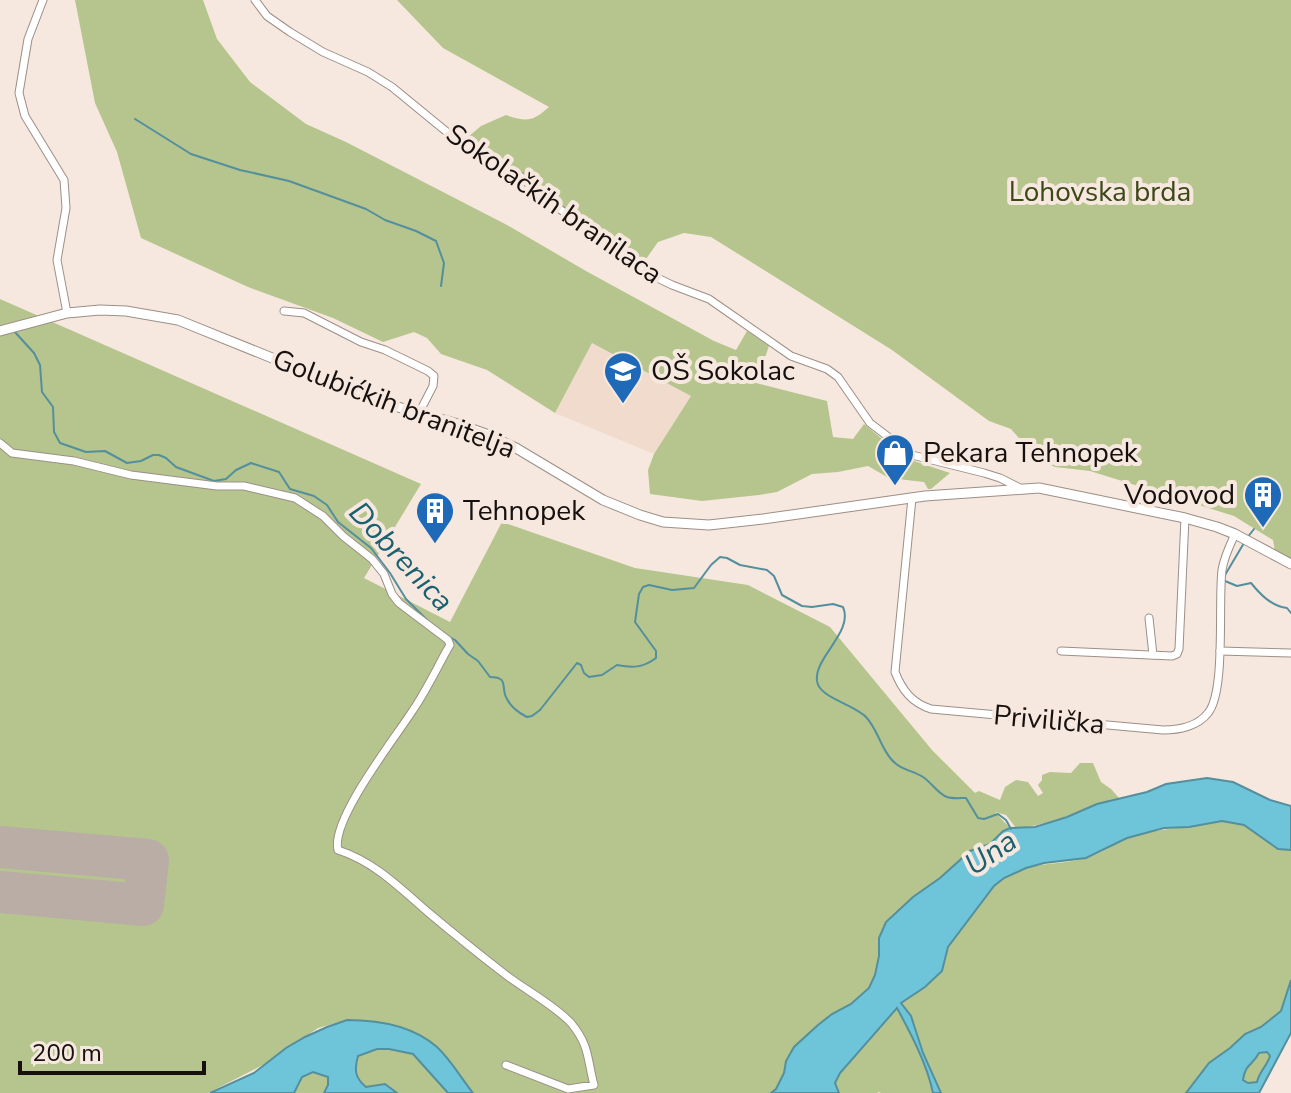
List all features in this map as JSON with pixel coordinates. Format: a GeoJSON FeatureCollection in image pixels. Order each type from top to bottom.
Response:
{"type":"FeatureCollection","features":[{"type":"Feature","properties":{"kind":"street"},"geometry":{"type":"LineString","coordinates":[[43,0],[31,26],[19,93],[25,116],[60,171],[65,188],[66,208],[57,260],[67,313]]}},
{"type":"Feature","properties":{"kind":"street","name":"Sokolačkih branilaca"},"geometry":{"type":"LineString","coordinates":[[255,0],[267,16],[278,24],[323,52],[368,72],[392,87],[453,137],[520,176],[540,195],[639,269],[709,299],[791,356],[827,369],[838,377],[870,423],[912,455],[984,473],[1020,488]]}},
{"type":"Feature","properties":{"kind":"street","name":"Golubićkih branitelja"},"geometry":{"type":"LineString","coordinates":[[0,331],[67,313],[100,310],[178,320],[359,396],[486,434],[516,448],[603,500],[663,522],[722,524],[943,494],[1020,488],[1051,490],[1217,527],[1291,564]]}},
{"type":"Feature","properties":{"kind":"street"},"geometry":{"type":"LineString","coordinates":[[284,311],[304,313],[428,371],[434,376],[433,386],[419,413]]}},
{"type":"Feature","properties":{"kind":"street"},"geometry":{"type":"LineString","coordinates":[[0,443],[12,453],[74,461],[131,475],[217,486],[244,486],[295,498],[323,516],[372,559],[399,603],[448,640],[449,647],[414,710],[354,800],[338,836],[337,846],[338,850],[354,855],[393,880],[428,912],[571,1023],[587,1046],[594,1085],[568,1089],[506,1065]]}},
{"type":"Feature","properties":{"kind":"street","name":"Privilička"},"geometry":{"type":"LineString","coordinates":[[912,498],[895,672],[909,696],[921,706],[931,709],[1163,730],[1180,729],[1201,720],[1211,709],[1216,693],[1222,570],[1235,534]]}},
{"type":"Feature","properties":{"kind":"street"},"geometry":{"type":"LineString","coordinates":[[1061,651],[1177,654],[1185,518]]}},
{"type":"Feature","properties":{"kind":"street"},"geometry":{"type":"LineString","coordinates":[[1149,618],[1153,655]]}},
{"type":"Feature","properties":{"kind":"street"},"geometry":{"type":"LineString","coordinates":[[1220,651],[1291,653]]}},
{"type":"Feature","properties":{"kind":"shaded area","name":"OŠ Sokolac"},"geometry":{"type":"Polygon","coordinates":[[[592,343],[691,396],[654,454],[555,413],[592,343]]]}},
{"type":"Feature","properties":{"kind":"green space"},"geometry":{"type":"Polygon","coordinates":[[[75,0],[203,0],[217,39],[250,82],[306,124],[507,225],[714,341],[736,350],[747,331],[769,346],[756,383],[827,401],[833,437],[853,439],[864,424],[905,458],[950,473],[931,489],[924,482],[889,478],[868,466],[812,474],[777,492],[759,495],[702,501],[650,494],[648,470],[654,454],[691,396],[592,343],[555,413],[487,370],[441,354],[427,338],[414,332],[383,342],[333,318],[248,287],[141,238],[117,152],[95,103],[75,0]]]}},
{"type":"Feature","properties":{"kind":"green space","name":"Lohovska brda"},"geometry":{"type":"Polygon","coordinates":[[[397,0],[1291,0],[1291,564],[1276,557],[1273,540],[1234,516],[1090,471],[1055,467],[1037,459],[1011,429],[989,421],[892,350],[711,237],[684,233],[658,242],[639,269],[533,187],[459,140],[506,115],[529,119],[549,107],[443,48],[397,0]]]}},
{"type":"Feature","properties":{"kind":"green space"},"geometry":{"type":"Polygon","coordinates":[[[0,299],[421,484],[364,578],[450,622],[502,522],[635,568],[748,585],[830,627],[932,750],[975,793],[979,791],[1000,800],[1005,787],[1016,780],[1028,782],[1038,796],[1043,793],[1038,785],[1042,775],[1050,772],[1071,773],[1080,763],[1093,763],[1101,782],[1120,799],[1043,824],[1016,828],[1006,815],[995,812],[1010,828],[924,905],[886,971],[784,1073],[771,1093],[473,1093],[431,1043],[347,1020],[318,1028],[265,1064],[208,1093],[0,1093],[0,299]]]}},
{"type":"Feature","properties":{"kind":"green space"},"geometry":{"type":"Polygon","coordinates":[[[1222,821],[1244,825],[1277,849],[1291,850],[1291,980],[1281,1011],[1261,1027],[1245,1034],[1198,1077],[1186,1093],[941,1093],[915,1026],[901,1003],[940,973],[954,938],[994,886],[1015,872],[1087,858],[1131,837],[1222,821]]]}},
{"type":"Feature","properties":{"kind":"green space"},"geometry":{"type":"Polygon","coordinates":[[[897,1008],[922,1060],[933,1093],[839,1093],[835,1083],[840,1073],[897,1008]]]}},
{"type":"Feature","properties":{"kind":"green space"},"geometry":{"type":"Polygon","coordinates":[[[377,1049],[413,1054],[448,1093],[397,1093],[376,1085],[366,1087],[356,1073],[358,1056],[377,1049]]]}},
{"type":"Feature","properties":{"kind":"green space"},"geometry":{"type":"Polygon","coordinates":[[[1267,1052],[1270,1056],[1257,1083],[1243,1080],[1250,1062],[1267,1052]]]}},
{"type":"Feature","properties":{"kind":"green space"},"geometry":{"type":"Polygon","coordinates":[[[313,1072],[328,1077],[324,1093],[294,1093],[302,1077],[313,1072]]]}},
{"type":"Feature","properties":{"kind":"water","name":"Una"},"geometry":{"type":"Polygon","coordinates":[[[1207,778],[1233,782],[1270,800],[1291,806],[1291,850],[1278,849],[1244,825],[1222,821],[1164,828],[1127,838],[1086,858],[1044,863],[1004,878],[994,886],[948,947],[942,971],[901,1003],[911,1016],[941,1093],[933,1093],[923,1060],[897,1008],[840,1073],[835,1083],[839,1093],[771,1093],[784,1073],[786,1061],[794,1047],[818,1025],[869,988],[879,956],[879,938],[886,922],[970,851],[990,844],[1010,828],[1035,827],[1097,804],[1166,784],[1207,778]]]}},
{"type":"Feature","properties":{"kind":"water"},"geometry":{"type":"Polygon","coordinates":[[[1291,980],[1291,1033],[1259,1093],[1186,1093],[1209,1063],[1245,1034],[1261,1027],[1281,1011],[1291,980]],[[1267,1052],[1259,1053],[1243,1080],[1257,1082],[1270,1056],[1267,1052]]]}},
{"type":"Feature","properties":{"kind":"water"},"geometry":{"type":"Polygon","coordinates":[[[347,1020],[383,1023],[417,1034],[442,1052],[473,1093],[448,1093],[413,1054],[377,1049],[358,1056],[358,1077],[366,1087],[385,1084],[397,1093],[324,1093],[328,1077],[313,1072],[302,1077],[294,1093],[210,1093],[254,1073],[305,1037],[347,1020]]]}},
{"type":"Feature","properties":{"kind":"waterway"},"geometry":{"type":"LineString","coordinates":[[135,119],[191,154],[240,170],[289,181],[366,209],[436,241],[444,263],[441,286]]}},
{"type":"Feature","properties":{"kind":"waterway","name":"Dobrenica"},"geometry":{"type":"LineString","coordinates":[[14,331],[34,353],[40,365],[42,392],[53,407],[54,432],[60,443],[86,452],[105,451],[127,463],[159,455],[176,467],[214,481],[226,479],[251,463],[279,472],[290,489],[314,496],[327,505],[338,522],[371,548],[406,599],[429,622]]}},
{"type":"Feature","properties":{"kind":"waterway"},"geometry":{"type":"LineString","coordinates":[[1247,538],[1254,529]]}},
{"type":"Feature","properties":{"kind":"waterway"},"geometry":{"type":"LineString","coordinates":[[1225,575],[1244,543]]}},
{"type":"Feature","properties":{"kind":"waterway","name":"Dobrenica"},"geometry":{"type":"LineString","coordinates":[[446,635],[478,661],[490,677],[502,681],[505,695],[518,712],[532,716],[577,663],[589,677],[602,675],[617,665],[637,666],[656,658],[656,651],[635,622],[643,587],[649,585],[672,590],[694,588],[720,557],[767,570],[774,576],[782,595],[802,606],[833,604],[843,607],[843,626],[821,663],[817,681],[819,687],[861,712],[887,754],[898,765],[923,777],[944,796],[966,798],[978,818],[998,814],[1011,829]]}},
{"type":"Feature","properties":{"kind":"waterway"},"geometry":{"type":"LineString","coordinates":[[1225,581],[1237,586],[1251,583],[1266,599],[1287,608],[1291,613]]}},
{"type":"Feature","properties":{"kind":"runway"},"geometry":{"type":"LineString","coordinates":[[0,847],[148,860],[143,905],[0,892]]}},
{"type":"Feature","properties":{"kind":"place","name":"OŠ Sokolac"},"geometry":{"type":"Point","coordinates":[623,405]}},
{"type":"Feature","properties":{"kind":"place","name":"Pekara Tehnopek"},"geometry":{"type":"Point","coordinates":[895,487]}},
{"type":"Feature","properties":{"kind":"place","name":"Vodovod"},"geometry":{"type":"Point","coordinates":[1263,529]}},
{"type":"Feature","properties":{"kind":"place","name":"Tehnopek"},"geometry":{"type":"Point","coordinates":[435,545]}}]}
